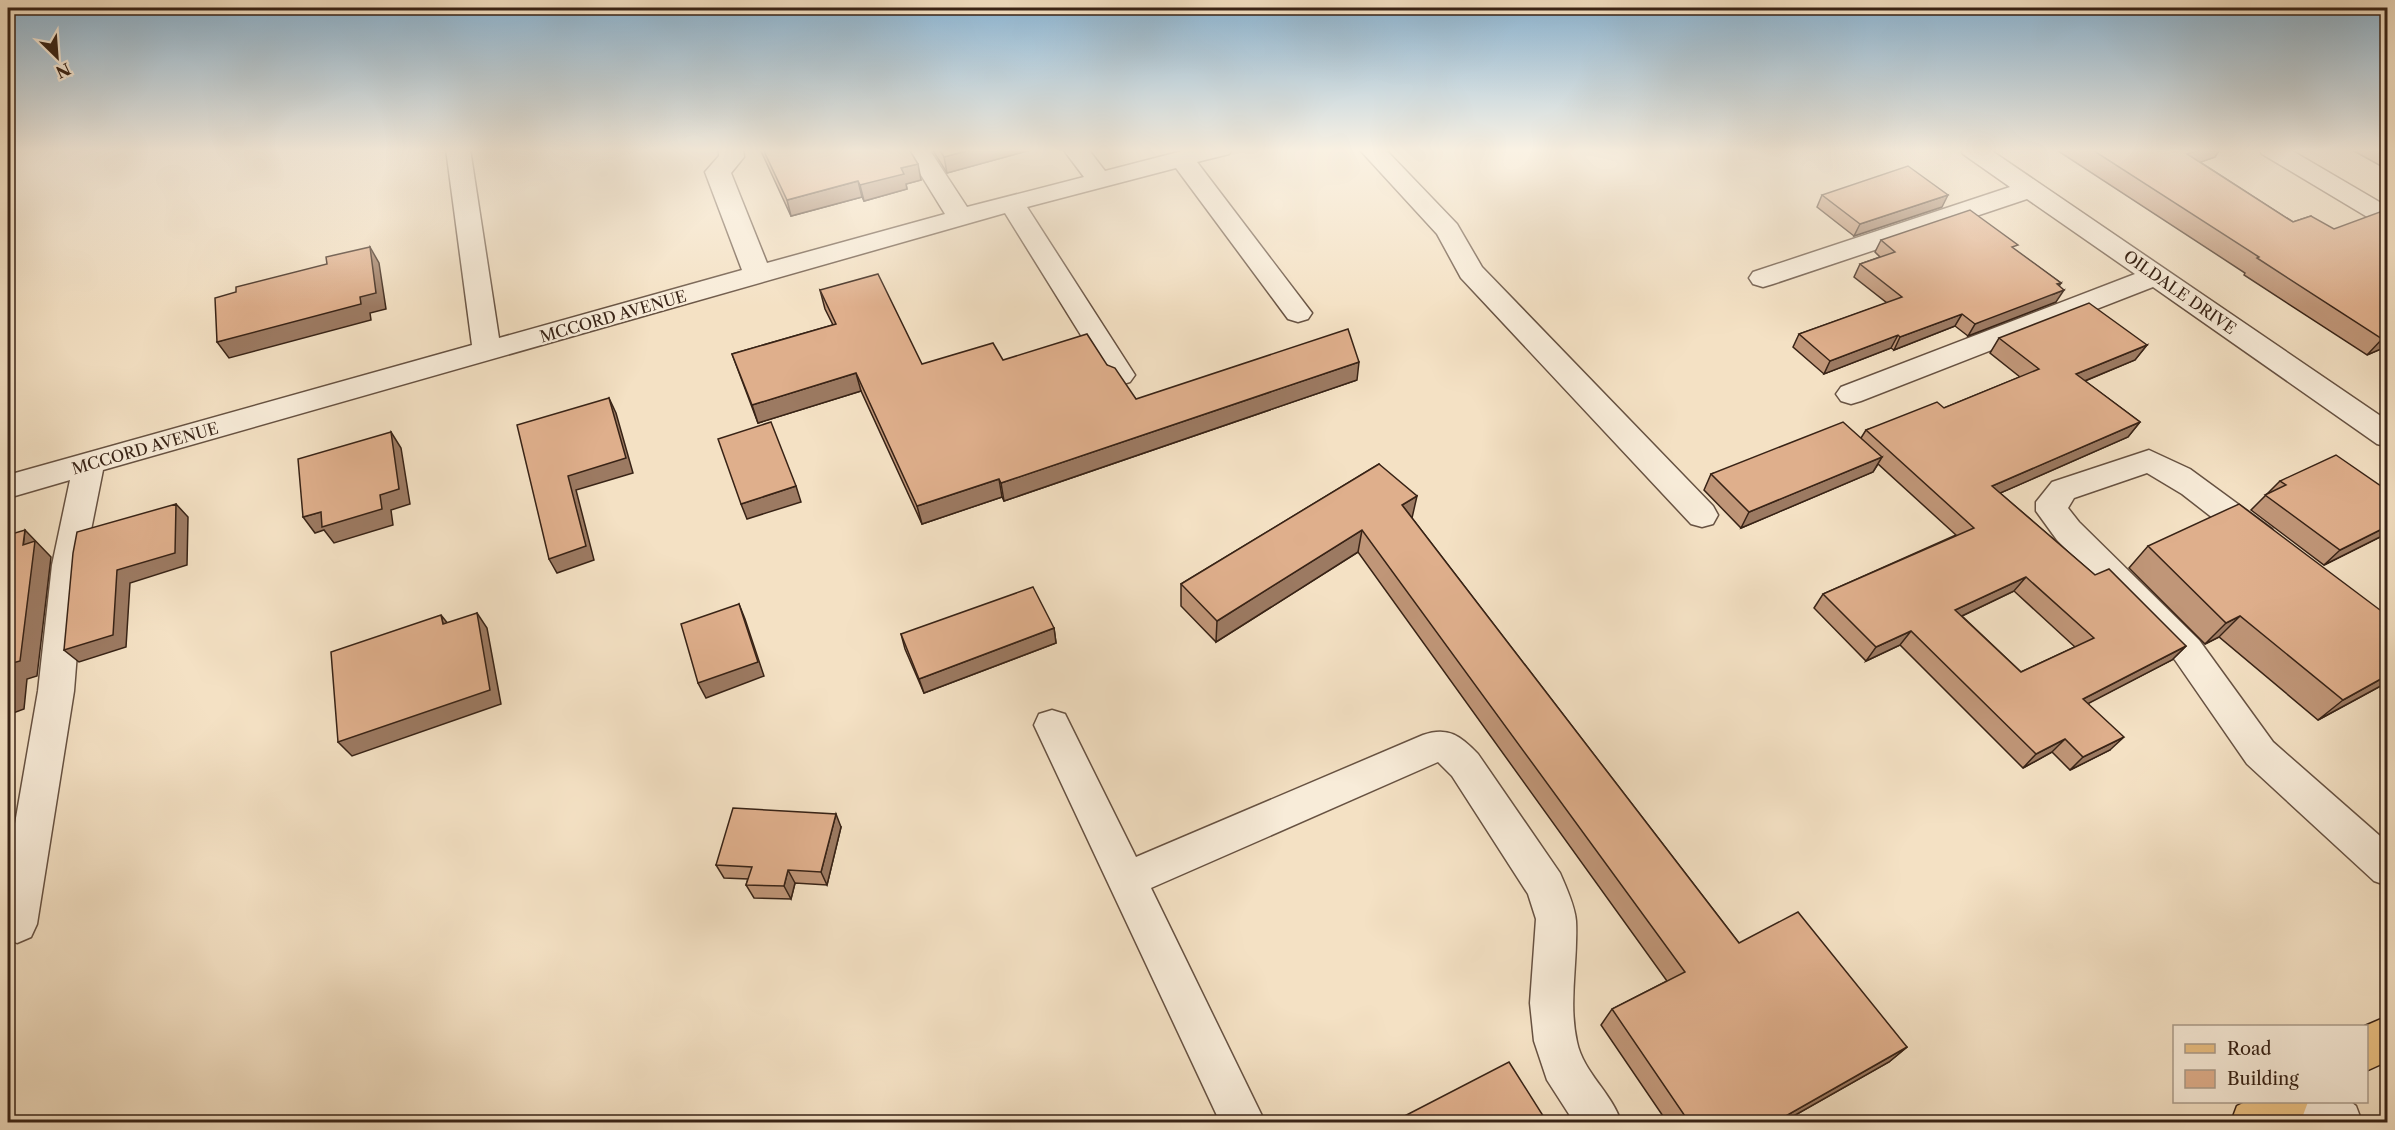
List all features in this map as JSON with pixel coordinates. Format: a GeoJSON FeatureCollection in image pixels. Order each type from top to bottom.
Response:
{"type":"FeatureCollection","features":[{"type":"Feature","properties":{"kind":"main road"},"geometry":{"type":"LineString","coordinates":[[2368,1049],[2388,1037]]}},
{"type":"Feature","properties":{"kind":"main road"},"geometry":{"type":"LineString","coordinates":[[2253,1122],[2283,1103]]}},
{"type":"Feature","properties":{"kind":"street"},"geometry":{"type":"LineString","coordinates":[[466,202],[487,352]]}},
{"type":"Feature","properties":{"kind":"street"},"geometry":{"type":"LineString","coordinates":[[730,202],[757,275]]}},
{"type":"Feature","properties":{"kind":"street"},"geometry":{"type":"LineString","coordinates":[[951,202],[961,218]]}},
{"type":"Feature","properties":{"kind":"street","name":"MCCORD AVENUE"},"geometry":{"type":"LineString","coordinates":[[8,486],[1017,202]]}},
{"type":"Feature","properties":{"kind":"street"},"geometry":{"type":"LineString","coordinates":[[1231,202],[1298,313]]}},
{"type":"Feature","properties":{"kind":"street"},"geometry":{"type":"LineString","coordinates":[[1421,202],[1448,230],[1471,272],[1702,515]]}},
{"type":"Feature","properties":{"kind":"street"},"geometry":{"type":"LineString","coordinates":[[1763,278],[1992,202]]}},
{"type":"Feature","properties":{"kind":"street","name":"OILDALE DRIVE"},"geometry":{"type":"LineString","coordinates":[[2048,202],[2388,436]]}},
{"type":"Feature","properties":{"kind":"street"},"geometry":{"type":"LineString","coordinates":[[2360,202],[2388,218]]}},
{"type":"Feature","properties":{"kind":"street"},"geometry":{"type":"LineString","coordinates":[[1012,203],[1120,375]]}},
{"type":"Feature","properties":{"kind":"street"},"geometry":{"type":"LineString","coordinates":[[1851,394],[2155,276]]}},
{"type":"Feature","properties":{"kind":"street"},"geometry":{"type":"LineString","coordinates":[[2286,557],[2194,487],[2169,470],[2149,461],[2063,490],[2052,502],[2052,511],[2068,531],[2187,650],[2260,753],[2388,868]]}},
{"type":"Feature","properties":{"kind":"street"},"geometry":{"type":"LineString","coordinates":[[17,924],[56,691],[68,565],[89,464]]}},
{"type":"Feature","properties":{"kind":"street"},"geometry":{"type":"LineString","coordinates":[[1052,725],[1243,1122]]}},
{"type":"Feature","properties":{"kind":"street"},"geometry":{"type":"LineString","coordinates":[[1126,880],[1437,746],[1450,748],[1465,765],[1546,886],[1556,919],[1551,1003],[1555,1041],[1562,1065],[1599,1122]]}},
{"type":"Feature","properties":{"kind":"street"},"geometry":{"type":"LineString","coordinates":[[2322,1103],[2340,1122]]}},
{"type":"Feature","properties":{"kind":"building"},"geometry":{"type":"Polygon","coordinates":[[[1831,202],[1928,202],[1860,224],[1831,202]]]}},
{"type":"Feature","properties":{"kind":"building"},"geometry":{"type":"Polygon","coordinates":[[[2173,202],[2261,202],[2293,222],[2311,216],[2334,229],[2388,209],[2388,336],[2382,339],[2257,258],[2259,257],[2173,202]]]}},
{"type":"Feature","properties":{"kind":"building"},"geometry":{"type":"Polygon","coordinates":[[[1970,210],[2018,245],[2012,247],[2061,283],[2057,284],[2064,290],[1975,324],[1962,314],[1830,361],[1799,334],[1902,297],[1860,264],[1895,252],[1881,240],[1970,210]]]}},
{"type":"Feature","properties":{"kind":"building"},"geometry":{"type":"Polygon","coordinates":[[[370,247],[376,293],[360,297],[361,304],[217,342],[215,298],[236,292],[236,287],[327,264],[326,257],[370,247]]]}},
{"type":"Feature","properties":{"kind":"building"},"geometry":{"type":"Polygon","coordinates":[[[878,274],[922,364],[993,343],[1003,360],[1087,334],[1107,365],[1115,368],[1136,399],[1348,329],[1359,362],[1001,483],[999,479],[917,506],[856,373],[752,405],[732,354],[836,324],[820,290],[878,274]]]}},
{"type":"Feature","properties":{"kind":"building"},"geometry":{"type":"Polygon","coordinates":[[[2089,303],[2147,345],[2076,374],[2140,422],[1992,486],[2095,575],[2109,569],[2186,646],[2083,699],[2124,737],[2083,757],[2065,739],[2036,754],[1911,631],[1876,647],[1823,594],[1974,528],[1866,430],[1937,402],[1944,408],[2039,369],[1999,338],[2089,303]],[[2026,577],[1955,610],[2021,672],[2094,638],[2026,577]]]}},
{"type":"Feature","properties":{"kind":"building"},"geometry":{"type":"Polygon","coordinates":[[[609,398],[626,458],[568,476],[586,546],[549,559],[517,425],[609,398]]]}},
{"type":"Feature","properties":{"kind":"building"},"geometry":{"type":"Polygon","coordinates":[[[771,422],[796,486],[741,504],[718,439],[771,422]]]}},
{"type":"Feature","properties":{"kind":"building"},"geometry":{"type":"Polygon","coordinates":[[[1843,422],[1882,457],[1749,512],[1711,474],[1843,422]]]}},
{"type":"Feature","properties":{"kind":"building"},"geometry":{"type":"Polygon","coordinates":[[[391,432],[399,489],[380,495],[382,509],[322,527],[321,512],[303,517],[298,459],[391,432]]]}},
{"type":"Feature","properties":{"kind":"building"},"geometry":{"type":"Polygon","coordinates":[[[2336,455],[2388,491],[2388,526],[2340,550],[2265,495],[2286,485],[2280,481],[2336,455]]]}},
{"type":"Feature","properties":{"kind":"building"},"geometry":{"type":"Polygon","coordinates":[[[1379,464],[1417,496],[1402,505],[1739,943],[1798,912],[1907,1047],[1775,1122],[1689,1122],[1612,1009],[1685,972],[1362,530],[1217,621],[1181,584],[1379,464]]]}},
{"type":"Feature","properties":{"kind":"building"},"geometry":{"type":"Polygon","coordinates":[[[176,504],[175,553],[117,570],[113,635],[64,650],[77,532],[176,504]]]}},
{"type":"Feature","properties":{"kind":"building"},"geometry":{"type":"Polygon","coordinates":[[[2239,504],[2388,616],[2388,675],[2343,700],[2240,616],[2226,623],[2148,546],[2239,504]]]}},
{"type":"Feature","properties":{"kind":"building"},"geometry":{"type":"Polygon","coordinates":[[[25,530],[23,545],[35,541],[20,661],[9,664],[8,682],[8,535],[25,530]]]}},
{"type":"Feature","properties":{"kind":"building"},"geometry":{"type":"Polygon","coordinates":[[[1033,587],[1054,628],[919,679],[901,634],[1033,587]]]}},
{"type":"Feature","properties":{"kind":"building"},"geometry":{"type":"Polygon","coordinates":[[[739,604],[758,662],[698,683],[681,624],[739,604]]]}},
{"type":"Feature","properties":{"kind":"building"},"geometry":{"type":"Polygon","coordinates":[[[477,613],[490,690],[338,742],[331,652],[441,615],[443,624],[477,613]]]}},
{"type":"Feature","properties":{"kind":"building"},"geometry":{"type":"Polygon","coordinates":[[[733,808],[836,814],[821,872],[788,870],[784,886],[746,885],[752,867],[716,865],[733,808]]]}},
{"type":"Feature","properties":{"kind":"building"},"geometry":{"type":"Polygon","coordinates":[[[1509,1062],[1547,1122],[1393,1122],[1509,1062]]]}}]}
